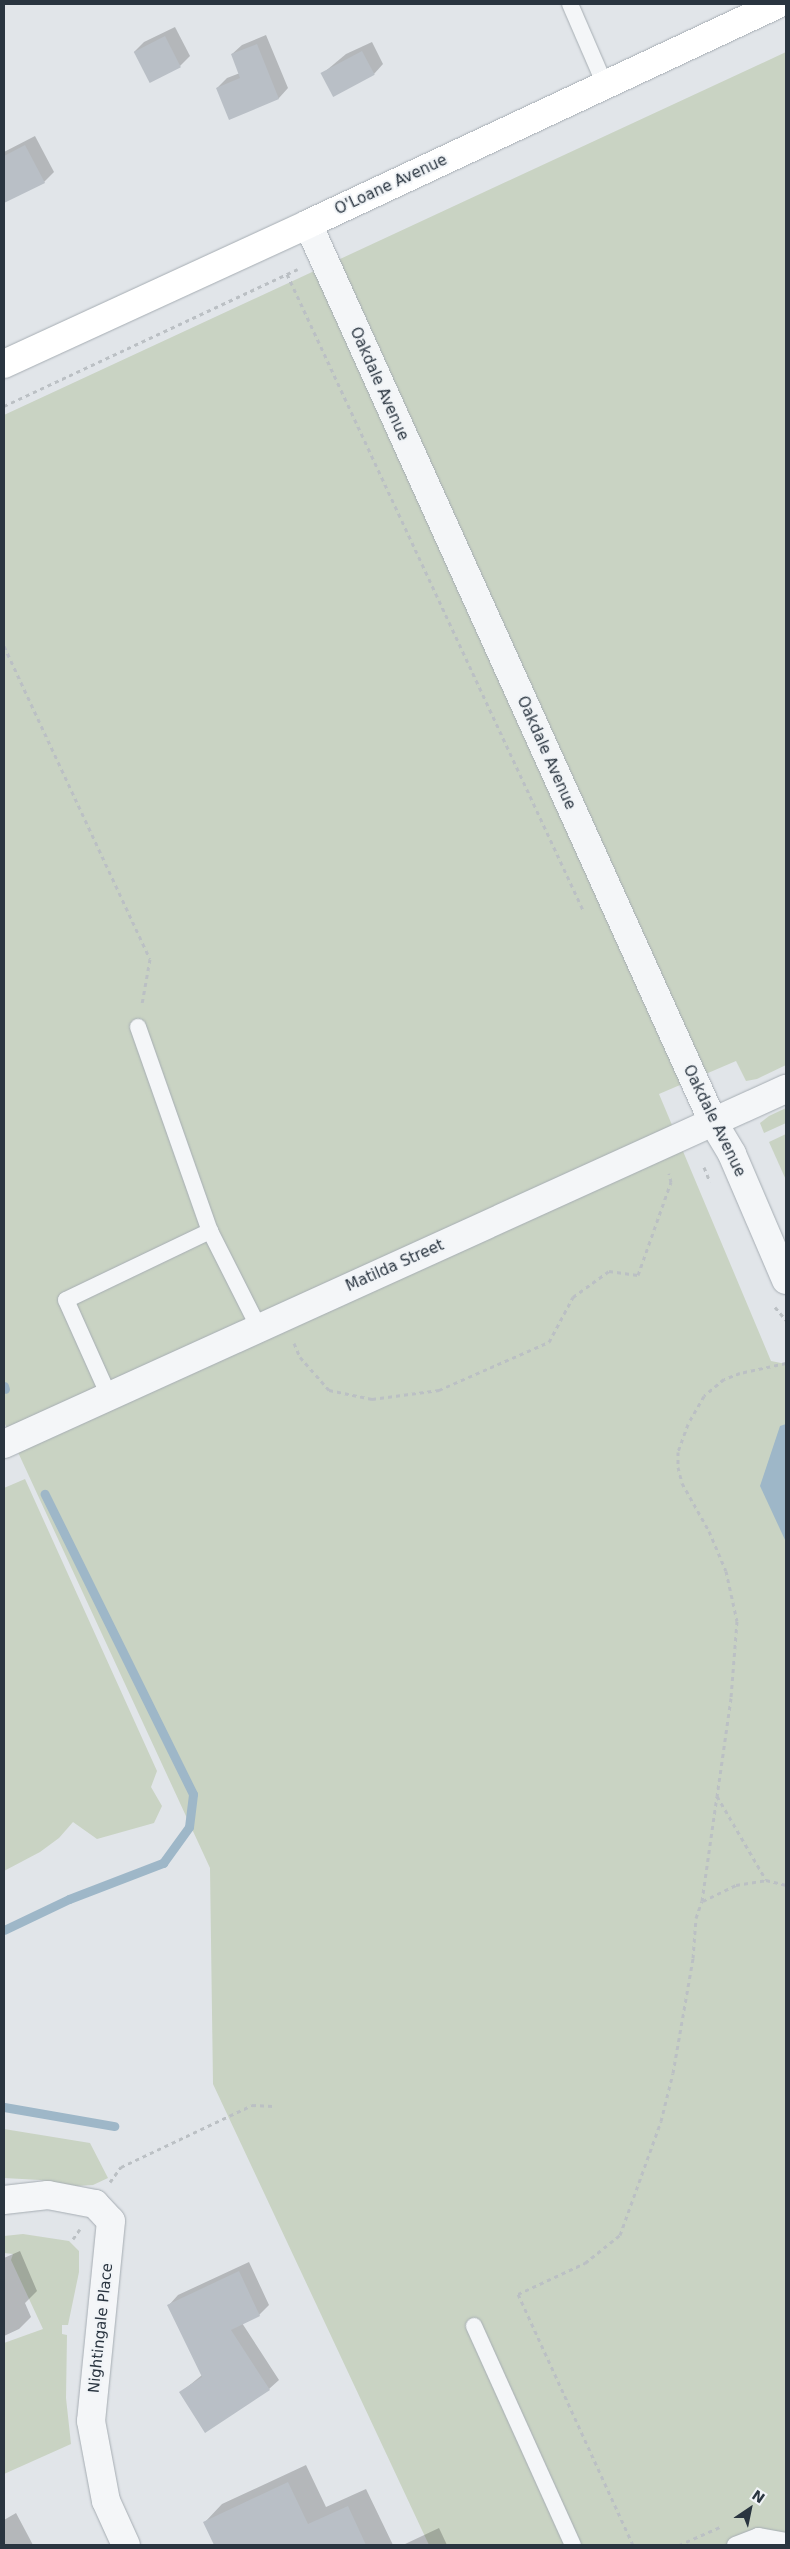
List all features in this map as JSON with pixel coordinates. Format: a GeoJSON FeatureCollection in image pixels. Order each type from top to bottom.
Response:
{"type":"FeatureCollection","features":[{"type":"Feature","properties":{"kind":"main road","name":"O'Loane Avenue"},"geometry":{"type":"LineString","coordinates":[[4,364],[778,4]]}},
{"type":"Feature","properties":{"kind":"street","name":"Oakdale Avenue"},"geometry":{"type":"LineString","coordinates":[[308,224],[713,1122],[732,1154],[786,1280]]}},
{"type":"Feature","properties":{"kind":"street","name":"Matilda Street"},"geometry":{"type":"LineString","coordinates":[[4,1444],[786,1089]]}},
{"type":"Feature","properties":{"kind":"street"},"geometry":{"type":"LineString","coordinates":[[4,2200],[48,2195],[95,2204]]}},
{"type":"Feature","properties":{"kind":"street","name":"Nightingale Place"},"geometry":{"type":"LineString","coordinates":[[95,2204],[111,2220],[91,2421],[106,2501],[126,2545]]}},
{"type":"Feature","properties":{"kind":"lane"},"geometry":{"type":"LineString","coordinates":[[570,4],[605,85]]}},
{"type":"Feature","properties":{"kind":"lane"},"geometry":{"type":"LineString","coordinates":[[138,1027],[210,1231],[270,1323]]}},
{"type":"Feature","properties":{"kind":"lane"},"geometry":{"type":"LineString","coordinates":[[108,1396],[66,1300],[210,1231]]}},
{"type":"Feature","properties":{"kind":"lane"},"geometry":{"type":"LineString","coordinates":[[474,2326],[573,2545]]}},
{"type":"Feature","properties":{"kind":"lane"},"geometry":{"type":"LineString","coordinates":[[735,2545],[758,2536],[786,2541]]}},
{"type":"Feature","properties":{"kind":"path"},"geometry":{"type":"LineString","coordinates":[[4,406],[322,257]]}},
{"type":"Feature","properties":{"kind":"path"},"geometry":{"type":"LineString","coordinates":[[287,274],[586,916]]}},
{"type":"Feature","properties":{"kind":"path"},"geometry":{"type":"LineString","coordinates":[[4,646],[150,959],[138,1027]]}},
{"type":"Feature","properties":{"kind":"path"},"geometry":{"type":"LineString","coordinates":[[687,1134],[714,1190]]}},
{"type":"Feature","properties":{"kind":"path"},"geometry":{"type":"LineString","coordinates":[[270,1323],[329,1390],[372,1399],[439,1390],[549,1342],[573,1297],[609,1271],[638,1275],[671,1182],[661,1145]]}},
{"type":"Feature","properties":{"kind":"path"},"geometry":{"type":"LineString","coordinates":[[771,1303],[786,1320]]}},
{"type":"Feature","properties":{"kind":"path"},"geometry":{"type":"LineString","coordinates":[[633,2545],[518,2294],[585,2263],[620,2235],[642,2180],[664,2112],[673,2073],[693,1958],[696,1918],[702,1901],[732,1698],[737,1621],[726,1572],[709,1531],[682,1483],[678,1467],[678,1452],[688,1424],[704,1396],[724,1379],[740,1373],[786,1363]]}},
{"type":"Feature","properties":{"kind":"path"},"geometry":{"type":"LineString","coordinates":[[717,1796],[766,1880]]}},
{"type":"Feature","properties":{"kind":"path"},"geometry":{"type":"LineString","coordinates":[[702,1901],[736,1885],[766,1880],[786,1885]]}},
{"type":"Feature","properties":{"kind":"path"},"geometry":{"type":"LineString","coordinates":[[73,2239],[120,2167],[252,2105],[273,2106]]}},
{"type":"Feature","properties":{"kind":"green space"},"geometry":{"type":"Polygon","coordinates":[[[786,52],[786,1065],[757,1079],[746,1081],[736,1061],[659,1094],[771,1361],[786,1364],[786,2545],[429,2545],[213,2084],[210,1868],[4,1422],[4,415],[786,52]]]}},
{"type":"Feature","properties":{"kind":"green space"},"geometry":{"type":"Polygon","coordinates":[[[786,1108],[786,1123],[764,1133],[760,1123],[769,1116],[786,1108]]]}},
{"type":"Feature","properties":{"kind":"green space"},"geometry":{"type":"Polygon","coordinates":[[[786,1134],[786,1180],[769,1142],[786,1134]]]}},
{"type":"Feature","properties":{"kind":"green space"},"geometry":{"type":"Polygon","coordinates":[[[25,1479],[157,1771],[151,1787],[162,1806],[154,1823],[97,1839],[73,1822],[59,1838],[40,1852],[4,1871],[4,1488],[25,1479]]]}},
{"type":"Feature","properties":{"kind":"green space"},"geometry":{"type":"Polygon","coordinates":[[[4,2129],[90,2143],[108,2178],[93,2185],[77,2186],[40,2180],[4,2178],[4,2129]]]}},
{"type":"Feature","properties":{"kind":"green space"},"geometry":{"type":"Polygon","coordinates":[[[23,2234],[69,2241],[79,2251],[79,2272],[68,2325],[62,2325],[62,2334],[67,2335],[66,2398],[71,2444],[4,2474],[4,2343],[43,2329],[11,2260],[13,2254],[4,2253],[4,2236],[23,2234]]]}},
{"type":"Feature","properties":{"kind":"water"},"geometry":{"type":"Polygon","coordinates":[[[786,1424],[786,1542],[760,1486],[780,1426],[786,1424]]]}},
{"type":"Feature","properties":{"kind":"building"},"geometry":{"type":"Polygon","coordinates":[[[165,36],[181,67],[150,83],[134,52],[165,36]]]}},
{"type":"Feature","properties":{"kind":"building"},"geometry":{"type":"Polygon","coordinates":[[[257,44],[279,99],[229,120],[216,88],[240,78],[231,54],[257,44]]]}},
{"type":"Feature","properties":{"kind":"building"},"geometry":{"type":"Polygon","coordinates":[[[362,51],[375,75],[333,97],[321,73],[362,51]]]}},
{"type":"Feature","properties":{"kind":"building"},"geometry":{"type":"Polygon","coordinates":[[[25,145],[45,183],[4,203],[4,156],[25,145]]]}},
{"type":"Feature","properties":{"kind":"building"},"geometry":{"type":"Polygon","coordinates":[[[239,2271],[260,2316],[231,2330],[270,2390],[205,2433],[179,2392],[202,2377],[167,2305],[239,2271]]]}},
{"type":"Feature","properties":{"kind":"building"},"geometry":{"type":"Polygon","coordinates":[[[288,2482],[308,2524],[348,2506],[366,2545],[214,2545],[203,2522],[288,2482]]]}},
{"type":"Feature","properties":{"kind":"waterway"},"geometry":{"type":"LineString","coordinates":[[4,1930],[69,1899],[163,1863],[189,1827],[193,1794],[45,1494]]}},
{"type":"Feature","properties":{"kind":"waterway"},"geometry":{"type":"LineString","coordinates":[[4,2107],[114,2126]]}}]}
